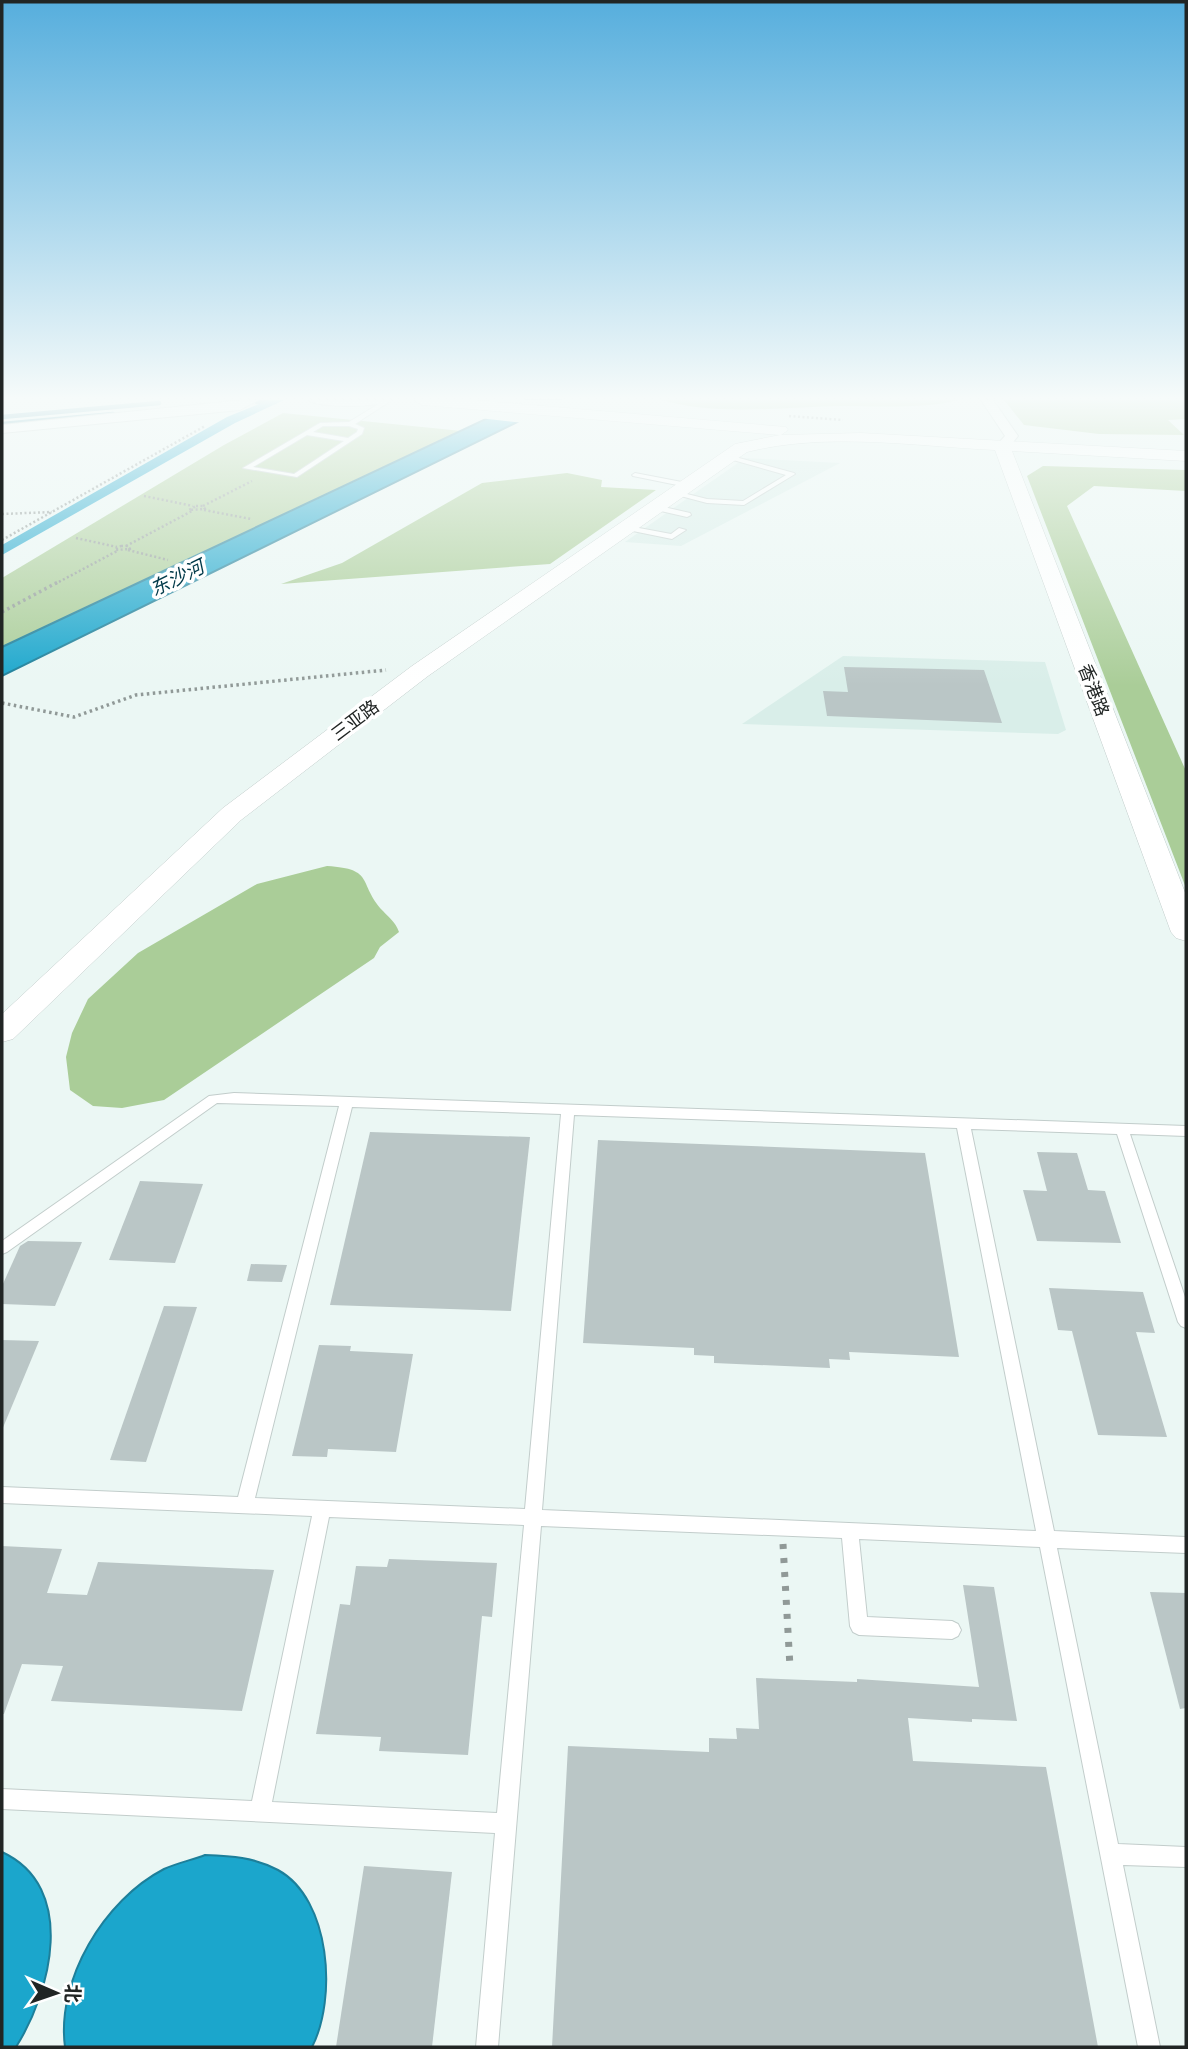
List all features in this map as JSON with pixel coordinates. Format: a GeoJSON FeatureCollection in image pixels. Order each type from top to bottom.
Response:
{"type":"FeatureCollection","features":[{"type":"Feature","properties":{"kind":"street","name":"三亚路"},"geometry":{"type":"LineString","coordinates":[[2,1032],[232,814],[420,671],[671,496]]}},
{"type":"Feature","properties":{"kind":"street","name":"香港路"},"geometry":{"type":"LineString","coordinates":[[1027,496],[1186,932]]}},
{"type":"Feature","properties":{"kind":"lane"},"geometry":{"type":"LineString","coordinates":[[695,496],[707,501],[744,503],[756,496]]}},
{"type":"Feature","properties":{"kind":"lane"},"geometry":{"type":"LineString","coordinates":[[655,507],[687,515]]}},
{"type":"Feature","properties":{"kind":"lane"},"geometry":{"type":"LineString","coordinates":[[626,527],[672,537],[682,530]]}},
{"type":"Feature","properties":{"kind":"lane"},"geometry":{"type":"LineString","coordinates":[[2,1248],[214,1100],[347,1102],[1186,1131]]}},
{"type":"Feature","properties":{"kind":"lane"},"geometry":{"type":"LineString","coordinates":[[244,1506],[347,1102]]}},
{"type":"Feature","properties":{"kind":"lane"},"geometry":{"type":"LineString","coordinates":[[487,2047],[568,1110]]}},
{"type":"Feature","properties":{"kind":"lane"},"geometry":{"type":"LineString","coordinates":[[962,1124],[1149,2047]]}},
{"type":"Feature","properties":{"kind":"lane"},"geometry":{"type":"LineString","coordinates":[[1122,1129],[1186,1322]]}},
{"type":"Feature","properties":{"kind":"lane"},"geometry":{"type":"LineString","coordinates":[[2,1494],[533,1519],[1186,1545]]}},
{"type":"Feature","properties":{"kind":"lane"},"geometry":{"type":"LineString","coordinates":[[260,1811],[322,1509]]}},
{"type":"Feature","properties":{"kind":"lane"},"geometry":{"type":"LineString","coordinates":[[850,1532],[859,1626],[952,1630]]}},
{"type":"Feature","properties":{"kind":"lane"},"geometry":{"type":"LineString","coordinates":[[2,1799],[506,1823]]}},
{"type":"Feature","properties":{"kind":"lane"},"geometry":{"type":"LineString","coordinates":[[1110,1854],[1186,1857]]}},
{"type":"Feature","properties":{"kind":"path"},"geometry":{"type":"LineString","coordinates":[[2,540],[81,496]]}},
{"type":"Feature","properties":{"kind":"path"},"geometry":{"type":"LineString","coordinates":[[144,496],[203,506],[204,510]]}},
{"type":"Feature","properties":{"kind":"path"},"geometry":{"type":"LineString","coordinates":[[192,511],[189,509],[193,506]]}},
{"type":"Feature","properties":{"kind":"path"},"geometry":{"type":"LineString","coordinates":[[127,548],[192,511],[204,510],[251,519]]}},
{"type":"Feature","properties":{"kind":"path"},"geometry":{"type":"LineString","coordinates":[[2,514],[52,512]]}},
{"type":"Feature","properties":{"kind":"path"},"geometry":{"type":"LineString","coordinates":[[76,538],[117,549],[127,548],[168,560]]}},
{"type":"Feature","properties":{"kind":"path"},"geometry":{"type":"LineString","coordinates":[[2,612],[117,549]]}},
{"type":"Feature","properties":{"kind":"path"},"geometry":{"type":"LineString","coordinates":[[2,703],[74,717],[136,695],[390,670],[420,671]]}},
{"type":"Feature","properties":{"kind":"path"},"geometry":{"type":"LineString","coordinates":[[782,1529],[790,1667]]}},
{"type":"Feature","properties":{"kind":"shaded area"},"geometry":{"type":"Polygon","coordinates":[[[691,496],[778,496],[681,546],[625,542],[691,496]]]}},
{"type":"Feature","properties":{"kind":"shaded area"},"geometry":{"type":"Polygon","coordinates":[[[843,656],[1045,662],[1066,730],[1058,734],[742,724],[843,656]]]}},
{"type":"Feature","properties":{"kind":"green space"},"geometry":{"type":"Polygon","coordinates":[[[140,496],[324,496],[2,647],[2,578],[140,496]]]}},
{"type":"Feature","properties":{"kind":"green space"},"geometry":{"type":"Polygon","coordinates":[[[460,496],[648,496],[550,564],[281,584],[342,563],[460,496]]]}},
{"type":"Feature","properties":{"kind":"green space"},"geometry":{"type":"Polygon","coordinates":[[[1035,496],[1081,496],[1067,506],[1186,771],[1186,888],[1035,496]]]}},
{"type":"Feature","properties":{"kind":"green space"},"geometry":{"type":"Polygon","coordinates":[[[327,866],[353,870],[359,874],[375,901],[397,928],[399,932],[380,947],[374,958],[164,1100],[122,1108],[93,1106],[70,1090],[66,1057],[72,1033],[88,999],[138,953],[257,884],[327,866]]]}},
{"type":"Feature","properties":{"kind":"water","name":"东沙河"},"geometry":{"type":"Polygon","coordinates":[[[323,496],[368,496],[2,676],[2,647],[323,496]]]}},
{"type":"Feature","properties":{"kind":"water"},"geometry":{"type":"Polygon","coordinates":[[[2,1852],[26,1868],[41,1890],[49,1915],[51,1942],[39,1998],[16,2047],[2,2047],[2,1852]]]}},
{"type":"Feature","properties":{"kind":"water"},"geometry":{"type":"Polygon","coordinates":[[[205,1855],[242,1858],[278,1870],[296,1884],[309,1903],[319,1926],[326,1978],[325,2003],[312,2047],[65,2047],[64,2021],[68,1995],[89,1944],[104,1921],[122,1900],[142,1883],[164,1869],[205,1855]]]}},
{"type":"Feature","properties":{"kind":"building"},"geometry":{"type":"Polygon","coordinates":[[[844,667],[984,670],[1002,723],[827,716],[823,691],[848,692],[844,667]]]}},
{"type":"Feature","properties":{"kind":"building"},"geometry":{"type":"Polygon","coordinates":[[[370,1132],[530,1137],[511,1311],[330,1305],[370,1132]]]}},
{"type":"Feature","properties":{"kind":"building"},"geometry":{"type":"Polygon","coordinates":[[[598,1140],[925,1153],[959,1357],[849,1352],[850,1360],[829,1359],[830,1368],[714,1363],[714,1356],[694,1355],[694,1348],[583,1343],[598,1140]]]}},
{"type":"Feature","properties":{"kind":"building"},"geometry":{"type":"Polygon","coordinates":[[[1037,1152],[1077,1153],[1088,1190],[1105,1191],[1121,1243],[1037,1241],[1023,1190],[1047,1191],[1037,1152]]]}},
{"type":"Feature","properties":{"kind":"building"},"geometry":{"type":"Polygon","coordinates":[[[140,1181],[203,1184],[175,1263],[109,1260],[140,1181]]]}},
{"type":"Feature","properties":{"kind":"building"},"geometry":{"type":"Polygon","coordinates":[[[28,1241],[82,1242],[55,1306],[2,1304],[2,1286],[20,1246],[28,1241]]]}},
{"type":"Feature","properties":{"kind":"building"},"geometry":{"type":"Polygon","coordinates":[[[251,1264],[287,1265],[282,1282],[247,1281],[251,1264]]]}},
{"type":"Feature","properties":{"kind":"building"},"geometry":{"type":"Polygon","coordinates":[[[1049,1288],[1143,1292],[1155,1333],[1136,1332],[1167,1437],[1098,1435],[1072,1331],[1058,1330],[1049,1288]]]}},
{"type":"Feature","properties":{"kind":"building"},"geometry":{"type":"Polygon","coordinates":[[[164,1306],[197,1307],[146,1462],[110,1460],[164,1306]]]}},
{"type":"Feature","properties":{"kind":"building"},"geometry":{"type":"Polygon","coordinates":[[[2,1340],[39,1341],[2,1430],[2,1340]]]}},
{"type":"Feature","properties":{"kind":"building"},"geometry":{"type":"Polygon","coordinates":[[[319,1345],[351,1346],[350,1351],[413,1354],[396,1452],[328,1449],[327,1457],[292,1456],[319,1345]]]}},
{"type":"Feature","properties":{"kind":"building"},"geometry":{"type":"Polygon","coordinates":[[[2,1546],[62,1549],[47,1593],[87,1595],[98,1562],[274,1570],[242,1711],[51,1701],[63,1666],[22,1664],[2,1714],[2,1546]]]}},
{"type":"Feature","properties":{"kind":"building"},"geometry":{"type":"Polygon","coordinates":[[[389,1559],[497,1563],[492,1617],[482,1616],[468,1755],[379,1751],[381,1737],[316,1734],[340,1604],[350,1605],[356,1566],[387,1567],[389,1559]]]}},
{"type":"Feature","properties":{"kind":"building"},"geometry":{"type":"Polygon","coordinates":[[[963,1585],[994,1587],[1017,1721],[972,1719],[972,1722],[908,1718],[913,1761],[1046,1767],[1098,2047],[552,2047],[568,1746],[709,1752],[709,1738],[737,1739],[736,1728],[759,1729],[756,1678],[857,1682],[857,1679],[979,1687],[963,1585]]]}},
{"type":"Feature","properties":{"kind":"building"},"geometry":{"type":"Polygon","coordinates":[[[1150,1592],[1186,1593],[1186,1708],[1180,1709],[1150,1592]]]}},
{"type":"Feature","properties":{"kind":"building"},"geometry":{"type":"Polygon","coordinates":[[[364,1866],[452,1872],[432,2047],[336,2047],[364,1866]]]}},
{"type":"Feature","properties":{"kind":"waterway"},"geometry":{"type":"LineString","coordinates":[[2,551],[99,496]]}}]}
